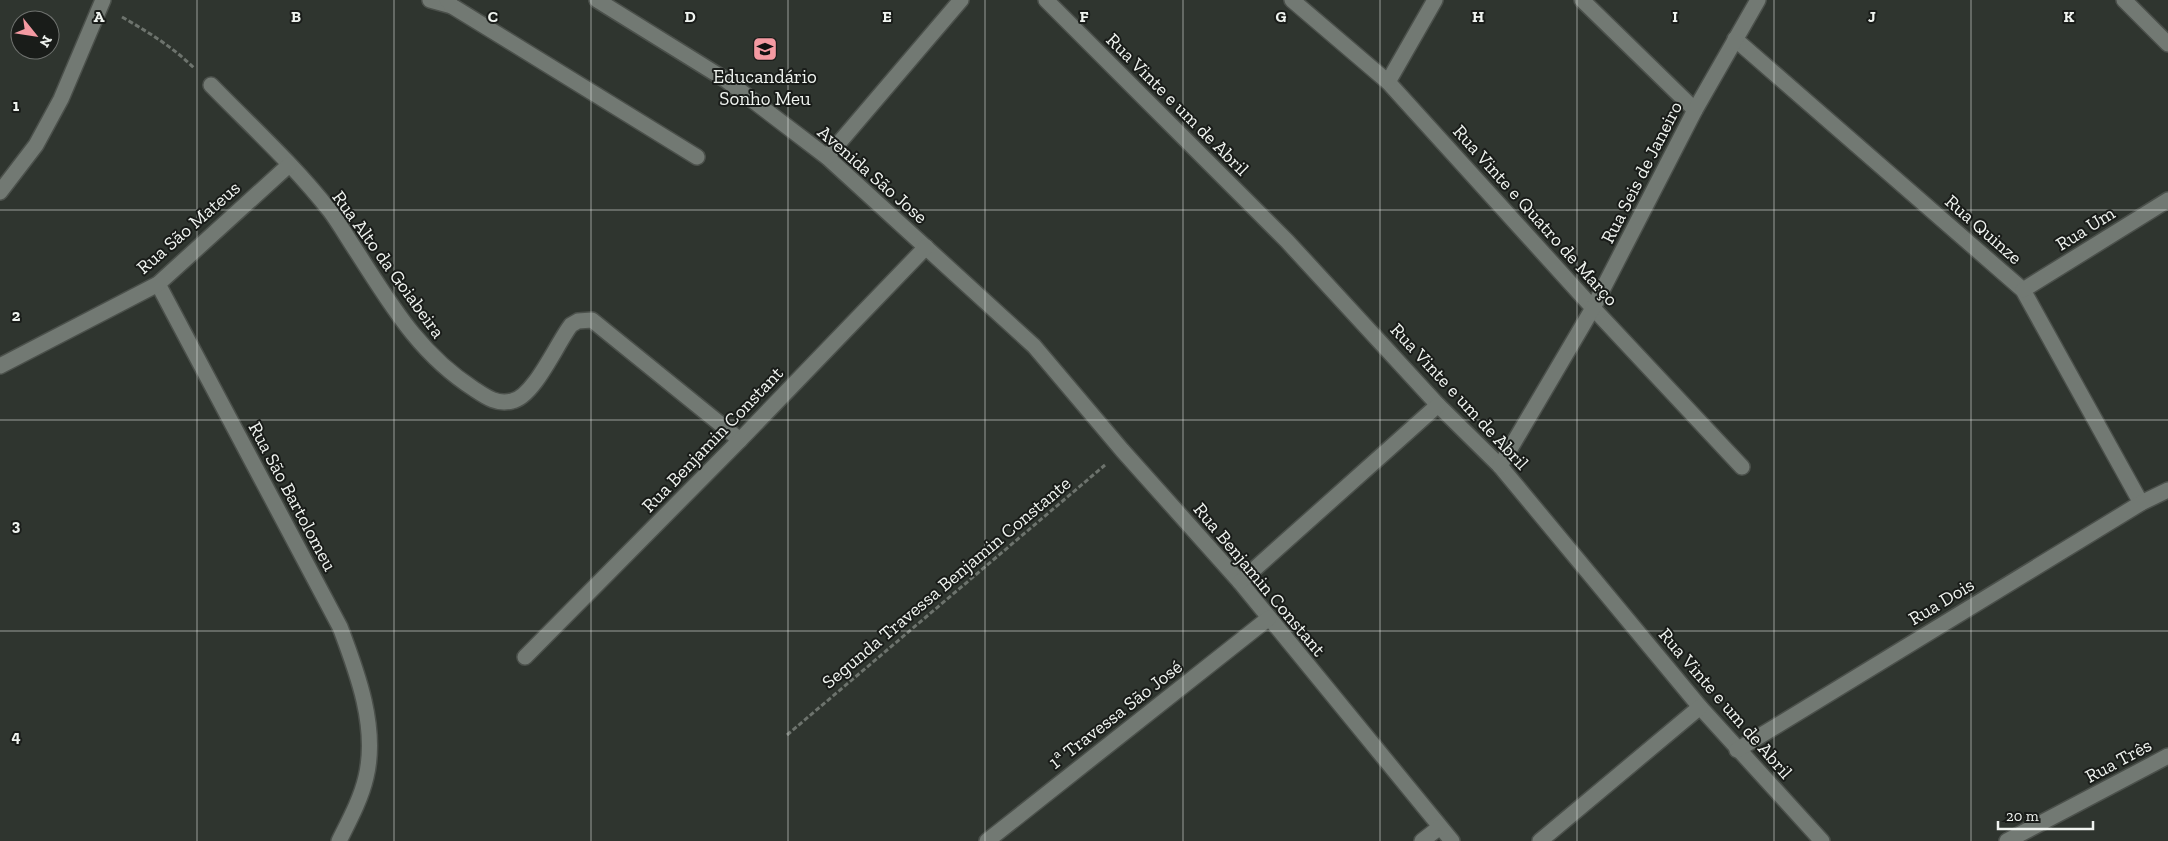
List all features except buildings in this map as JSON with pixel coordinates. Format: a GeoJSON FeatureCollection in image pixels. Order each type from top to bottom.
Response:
{"type":"FeatureCollection","features":[{"type":"Feature","properties":{"kind":"street"},"geometry":{"type":"LineString","coordinates":[[430,0],[450,3],[697,157]]}},
{"type":"Feature","properties":{"kind":"street","name":"Avenida São Jose"},"geometry":{"type":"LineString","coordinates":[[597,0],[726,80],[827,157],[1034,346]]}},
{"type":"Feature","properties":{"kind":"street"},"geometry":{"type":"LineString","coordinates":[[827,157],[961,0]]}},
{"type":"Feature","properties":{"kind":"street","name":"Rua Vinte e um de Abril"},"geometry":{"type":"LineString","coordinates":[[1046,0],[1287,241],[1438,405],[1500,466],[1737,750],[1822,841]]}},
{"type":"Feature","properties":{"kind":"street","name":"Rua Vinte e Quatro de Março"},"geometry":{"type":"LineString","coordinates":[[1292,0],[1388,82],[1742,467]]}},
{"type":"Feature","properties":{"kind":"street"},"geometry":{"type":"LineString","coordinates":[[1388,82],[1434,0]]}},
{"type":"Feature","properties":{"kind":"street"},"geometry":{"type":"LineString","coordinates":[[1582,0],[1695,110]]}},
{"type":"Feature","properties":{"kind":"street","name":"Rua Seis de Janeiro"},"geometry":{"type":"LineString","coordinates":[[1500,466],[1594,308],[1695,110],[1758,0]]}},
{"type":"Feature","properties":{"kind":"street"},"geometry":{"type":"LineString","coordinates":[[2124,0],[2168,44]]}},
{"type":"Feature","properties":{"kind":"street"},"geometry":{"type":"LineString","coordinates":[[0,192],[36,145],[61,99],[103,3]]}},
{"type":"Feature","properties":{"kind":"street","name":"Rua Quinze"},"geometry":{"type":"LineString","coordinates":[[1735,39],[2023,290],[2140,503]]}},
{"type":"Feature","properties":{"kind":"street","name":"Rua Alto da Goiabeira"},"geometry":{"type":"LineString","coordinates":[[211,85],[289,164],[330,212],[405,325],[431,356],[460,380],[486,397],[498,402],[518,400],[529,391],[570,325],[578,321],[592,320],[740,440]]}},
{"type":"Feature","properties":{"kind":"street","name":"Rua São Mateus"},"geometry":{"type":"LineString","coordinates":[[0,366],[158,284],[289,164]]}},
{"type":"Feature","properties":{"kind":"street","name":"Rua Um"},"geometry":{"type":"LineString","coordinates":[[2023,290],[2168,200]]}},
{"type":"Feature","properties":{"kind":"street","name":"Rua Benjamin Constant"},"geometry":{"type":"LineString","coordinates":[[525,657],[740,440],[926,247]]}},
{"type":"Feature","properties":{"kind":"street","name":"Rua São Bartolomeu"},"geometry":{"type":"LineString","coordinates":[[158,284],[340,627],[360,679],[370,735],[366,777],[349,822],[338,841]]}},
{"type":"Feature","properties":{"kind":"street","name":"Rua Benjamin Constant"},"geometry":{"type":"LineString","coordinates":[[1034,346],[1122,450],[1240,582],[1452,841]]}},
{"type":"Feature","properties":{"kind":"street"},"geometry":{"type":"LineString","coordinates":[[1240,582],[1438,405]]}},
{"type":"Feature","properties":{"kind":"street","name":"Rua Dois"},"geometry":{"type":"LineString","coordinates":[[1737,750],[2140,503],[2168,490]]}},
{"type":"Feature","properties":{"kind":"street","name":"1ª Travessa São José"},"geometry":{"type":"LineString","coordinates":[[986,841],[1269,618]]}},
{"type":"Feature","properties":{"kind":"street"},"geometry":{"type":"LineString","coordinates":[[1540,841],[1700,706]]}},
{"type":"Feature","properties":{"kind":"street","name":"Rua Três"},"geometry":{"type":"LineString","coordinates":[[2007,841],[2168,756]]}},
{"type":"Feature","properties":{"kind":"street"},"geometry":{"type":"LineString","coordinates":[[1422,841],[1440,827]]}},
{"type":"Feature","properties":{"kind":"path"},"geometry":{"type":"LineString","coordinates":[[103,3],[183,57],[211,85]]}},
{"type":"Feature","properties":{"kind":"path","name":"Segunda Travessa Benjamin Constante"},"geometry":{"type":"LineString","coordinates":[[787,735],[1122,450]]}},
{"type":"Feature","properties":{"kind":"place","name":"Educandário Sonho Meu"},"geometry":{"type":"Point","coordinates":[765,49]}}]}
